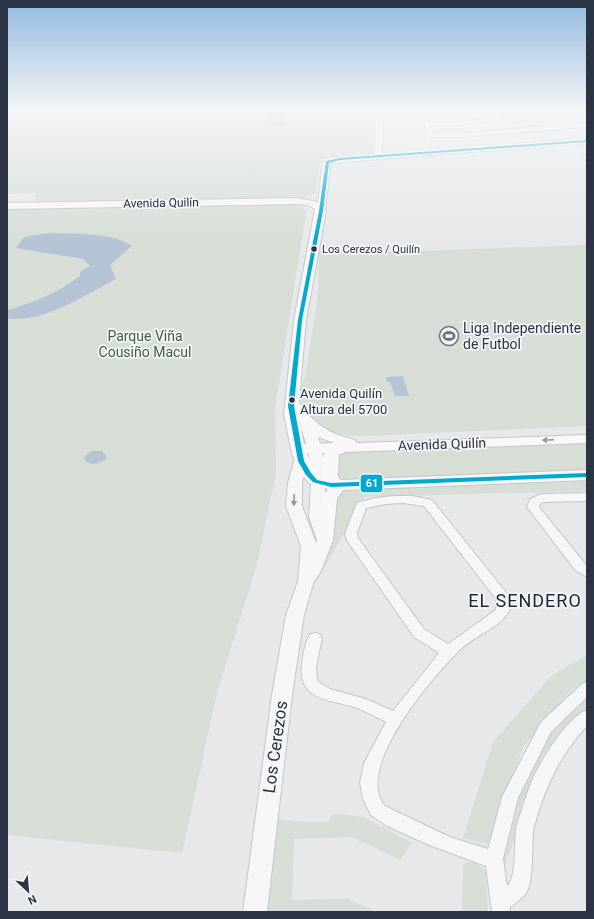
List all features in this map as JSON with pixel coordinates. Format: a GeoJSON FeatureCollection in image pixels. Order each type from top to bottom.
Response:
{"type":"FeatureCollection","features":[{"type":"Feature","properties":{"kind":"main road","name":"Avenida Quilín"},"geometry":{"type":"LineString","coordinates":[[7,206],[283,201],[306,203]]}},
{"type":"Feature","properties":{"kind":"main road","name":"Avenida Quilín"},"geometry":{"type":"LineString","coordinates":[[7,202],[39,205]]}},
{"type":"Feature","properties":{"kind":"main road"},"geometry":{"type":"LineString","coordinates":[[306,203],[315,209],[321,205]]}},
{"type":"Feature","properties":{"kind":"main road"},"geometry":{"type":"LineString","coordinates":[[306,203],[321,205]]}},
{"type":"Feature","properties":{"kind":"main road"},"geometry":{"type":"LineString","coordinates":[[321,205],[300,320],[291,414],[299,455],[308,474],[318,482],[338,485],[587,475]]}},
{"type":"Feature","properties":{"kind":"main road"},"geometry":{"type":"LineString","coordinates":[[292,402],[308,425],[323,434],[338,440],[377,446]]}},
{"type":"Feature","properties":{"kind":"main road","name":"Avenida Quilín"},"geometry":{"type":"LineString","coordinates":[[299,455],[315,449],[587,439]]}},
{"type":"Feature","properties":{"kind":"main road"},"geometry":{"type":"LineString","coordinates":[[338,485],[330,479],[330,458],[332,452],[342,448]]}},
{"type":"Feature","properties":{"kind":"main road"},"geometry":{"type":"LineString","coordinates":[[325,540],[329,499],[338,485]]}},
{"type":"Feature","properties":{"kind":"street"},"geometry":{"type":"LineString","coordinates":[[321,205],[329,161],[416,154]]}},
{"type":"Feature","properties":{"kind":"street"},"geometry":{"type":"LineString","coordinates":[[587,156],[585,157],[587,159]]}},
{"type":"Feature","properties":{"kind":"street"},"geometry":{"type":"LineString","coordinates":[[308,425],[315,449],[318,482],[316,513],[325,540]]}},
{"type":"Feature","properties":{"kind":"street","name":"Los Cerezos"},"geometry":{"type":"LineString","coordinates":[[255,912],[262,845],[282,695],[296,615],[305,583],[309,546],[294,506],[295,483],[299,455]]}},
{"type":"Feature","properties":{"kind":"street"},"geometry":{"type":"LineString","coordinates":[[587,497],[541,498],[534,502],[532,507],[580,567],[587,572]]}},
{"type":"Feature","properties":{"kind":"street"},"geometry":{"type":"LineString","coordinates":[[449,652],[419,634],[352,539],[350,532],[361,506],[378,501],[417,500],[428,503],[503,598],[503,610],[497,617],[486,623],[456,645],[434,668],[395,719],[382,742],[368,780],[370,798],[378,811],[397,822],[454,848],[494,859]]}},
{"type":"Feature","properties":{"kind":"street","name":"Los Cerezos"},"geometry":{"type":"LineString","coordinates":[[305,583],[313,571],[325,540]]}},
{"type":"Feature","properties":{"kind":"street"},"geometry":{"type":"LineString","coordinates":[[314,638],[309,663],[309,677],[311,685],[326,694],[361,703],[395,719]]}},
{"type":"Feature","properties":{"kind":"street"},"geometry":{"type":"LineString","coordinates":[[501,908],[496,884],[494,859],[510,797],[546,727],[587,688]]}},
{"type":"Feature","properties":{"kind":"street"},"geometry":{"type":"LineString","coordinates":[[501,908],[518,889],[522,871],[525,829],[543,775],[573,730],[587,716]]}},
{"type":"Feature","properties":{"kind":"green space"},"geometry":{"type":"Polygon","coordinates":[[[7,154],[373,154],[323,159],[320,163],[316,193],[308,197],[295,200],[35,201],[36,180],[35,193],[7,194],[7,154]]]}},
{"type":"Feature","properties":{"kind":"green space","name":"Parque Viña Cousiño Macul"},"geometry":{"type":"Polygon","coordinates":[[[289,204],[303,207],[306,213],[275,409],[276,472],[257,564],[217,693],[182,853],[7,835],[7,207],[289,204]]]}},
{"type":"Feature","properties":{"kind":"green space","name":"Liga Independiente de Futbol"},"geometry":{"type":"Polygon","coordinates":[[[587,245],[587,426],[351,436],[331,431],[318,423],[304,407],[300,398],[305,377],[318,296],[319,250],[385,252],[587,245]]]}},
{"type":"Feature","properties":{"kind":"green space"},"geometry":{"type":"Polygon","coordinates":[[[587,443],[587,469],[342,481],[335,479],[337,451],[587,443]]]}},
{"type":"Feature","properties":{"kind":"green space"},"geometry":{"type":"Polygon","coordinates":[[[587,480],[587,491],[365,497],[316,582],[325,497],[329,491],[362,488],[587,480]]]}},
{"type":"Feature","properties":{"kind":"green space"},"geometry":{"type":"Polygon","coordinates":[[[587,655],[587,681],[571,690],[523,747],[493,836],[486,844],[463,838],[493,742],[551,676],[587,655]]]}},
{"type":"Feature","properties":{"kind":"green space"},"geometry":{"type":"Polygon","coordinates":[[[587,690],[587,708],[538,774],[501,876],[497,874],[512,797],[548,728],[587,690]]]}},
{"type":"Feature","properties":{"kind":"green space"},"geometry":{"type":"Polygon","coordinates":[[[333,814],[364,817],[412,843],[400,860],[352,837],[294,839],[292,900],[347,899],[371,909],[372,912],[262,912],[273,819],[302,822],[328,822],[333,814]]]}},
{"type":"Feature","properties":{"kind":"green space"},"geometry":{"type":"Polygon","coordinates":[[[473,861],[486,871],[488,912],[462,912],[463,864],[473,861]]]}},
{"type":"Feature","properties":{"kind":"water"},"geometry":{"type":"Polygon","coordinates":[[[50,233],[104,236],[124,241],[132,246],[110,265],[116,279],[78,300],[48,313],[20,319],[7,318],[8,310],[54,292],[72,282],[80,276],[80,272],[90,266],[83,259],[16,248],[24,237],[50,233]]]}},
{"type":"Feature","properties":{"kind":"water"},"geometry":{"type":"Polygon","coordinates":[[[403,376],[409,396],[395,396],[390,382],[387,382],[386,377],[403,376]]]}},
{"type":"Feature","properties":{"kind":"water"},"geometry":{"type":"Polygon","coordinates":[[[92,451],[102,451],[107,457],[100,463],[88,463],[85,461],[84,457],[92,451]]]}},
{"type":"Feature","properties":{"kind":"transit line","name":"61"},"geometry":{"type":"LineString","coordinates":[[410,154],[340,159],[327,162],[321,211],[300,320],[291,406],[301,461],[308,474],[315,481],[331,485],[587,475]]}},
{"type":"Feature","properties":{"kind":"place","name":"Los Cerezos / Quilín"},"geometry":{"type":"Point","coordinates":[314,249]}},
{"type":"Feature","properties":{"kind":"place","name":"Liga Independiente de Futbol"},"geometry":{"type":"Point","coordinates":[449,336]}},
{"type":"Feature","properties":{"kind":"place","name":"Avenida Quilín Altura del 5700"},"geometry":{"type":"Point","coordinates":[292,400]}},
{"type":"Feature","properties":{"kind":"district","name":"EL SENDERO"},"geometry":{"type":"Point","coordinates":[525,601]}}]}
